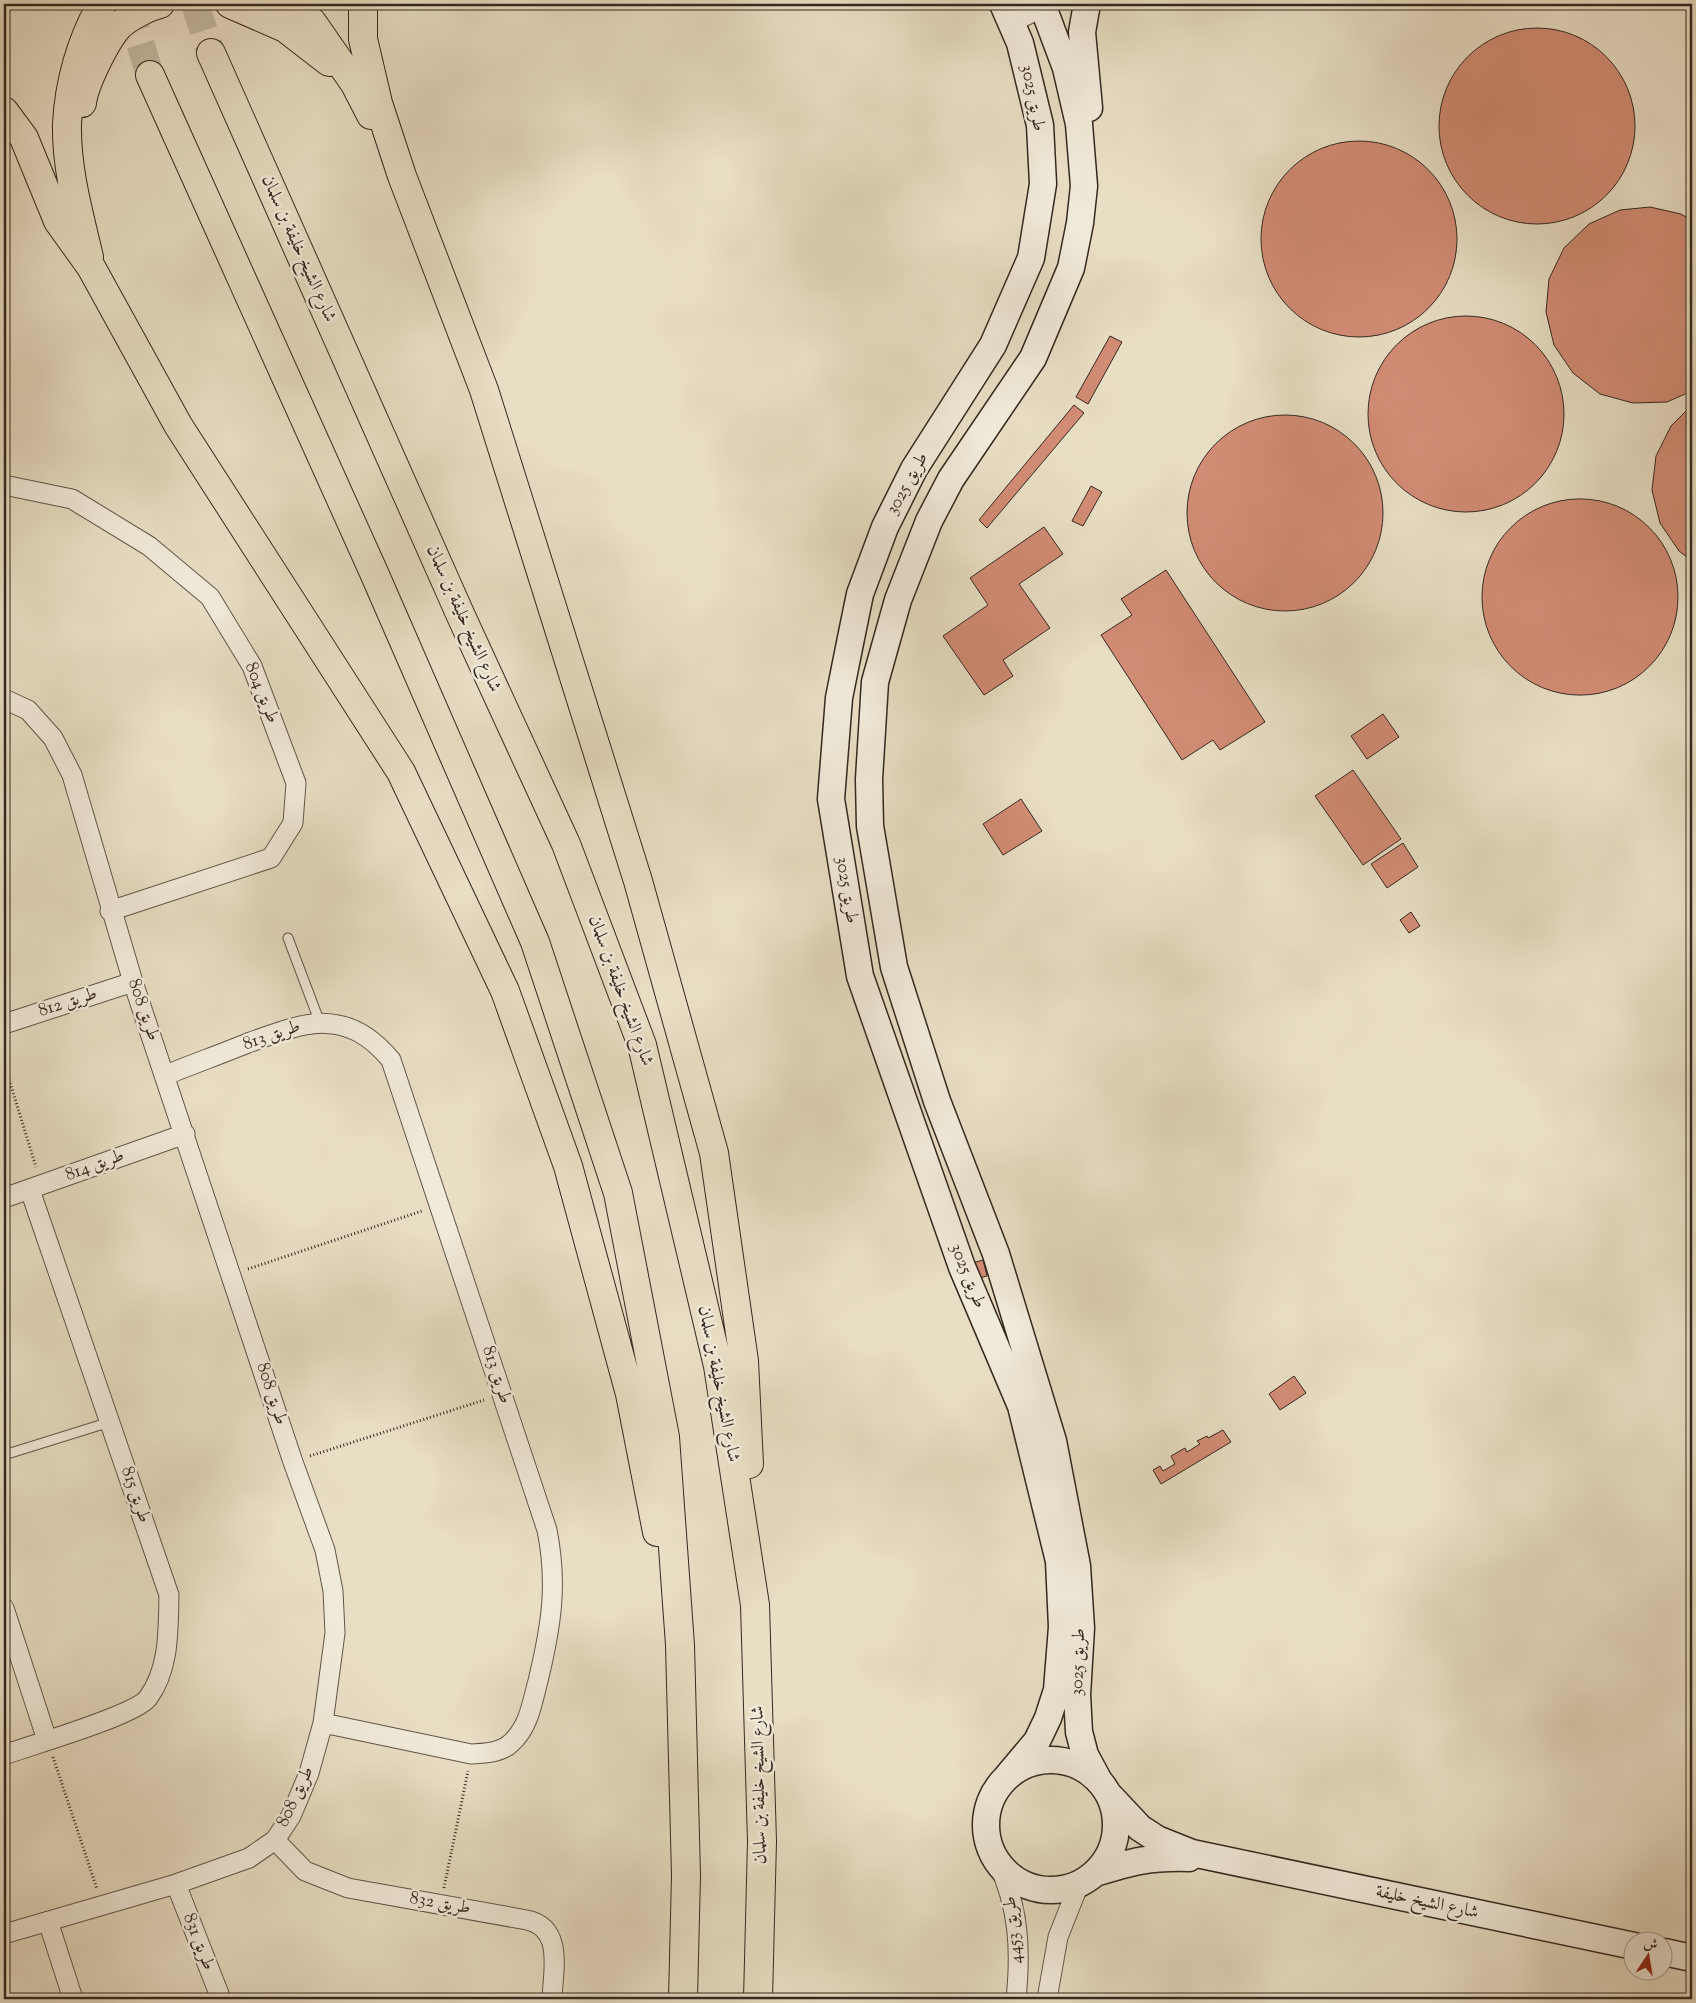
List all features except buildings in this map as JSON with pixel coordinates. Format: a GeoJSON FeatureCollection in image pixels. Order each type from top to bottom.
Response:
{"type":"FeatureCollection","features":[{"type":"Feature","properties":{"kind":"highway"},"geometry":{"type":"LineString","coordinates":[[91,267],[72,179],[67,125],[76,62],[102,4]]}},
{"type":"Feature","properties":{"kind":"highway"},"geometry":{"type":"LineString","coordinates":[[72,179],[82,99],[101,54],[120,25],[160,4]]}},
{"type":"Feature","properties":{"kind":"highway"},"geometry":{"type":"LineString","coordinates":[[230,4],[285,28],[355,84]]}},
{"type":"Feature","properties":{"kind":"highway"},"geometry":{"type":"LineString","coordinates":[[286,4],[312,22],[355,84],[402,176]]}},
{"type":"Feature","properties":{"kind":"highway"},"geometry":{"type":"LineString","coordinates":[[363,4],[363,39],[378,103],[402,176],[484,390],[638,881],[714,1153],[744,1362],[755,1605]]}},
{"type":"Feature","properties":{"kind":"highway","name":"شارع الشيخ خليفة بن سلمان"},"geometry":{"type":"LineString","coordinates":[[212,53],[461,616],[566,844],[642,1045],[718,1366],[755,1605],[762,1842],[758,1999]]}},
{"type":"Feature","properties":{"kind":"highway"},"geometry":{"type":"LineString","coordinates":[[150,75],[375,575],[535,942],[618,1193],[665,1437],[680,1645],[686,1876],[683,1999]]}},
{"type":"Feature","properties":{"kind":"highway"},"geometry":{"type":"LineString","coordinates":[[4,111],[24,138],[58,221],[91,267],[178,425],[401,772],[505,991],[568,1166],[630,1394],[680,1645]]}},
{"type":"Feature","properties":{"kind":"street"},"geometry":{"type":"LineString","coordinates":[[1084,186],[1089,117],[1082,32],[1087,4]]}},
{"type":"Feature","properties":{"kind":"street"},"geometry":{"type":"LineString","coordinates":[[1007,13],[1045,5]]}},
{"type":"Feature","properties":{"kind":"street","name":"طريق 3025"},"geometry":{"type":"LineString","coordinates":[[1045,5],[1066,68],[1078,124],[1084,186],[1080,224],[1071,268],[1033,358],[951,479],[929,521],[898,600],[875,682],[869,779],[870,826],[894,967],[937,1100],[996,1254],[1053,1441],[1077,1566],[1081,1628],[1077,1695],[1079,1732],[1085,1755],[1104,1788]]}},
{"type":"Feature","properties":{"kind":"street","name":"طريق 3025"},"geometry":{"type":"LineString","coordinates":[[1005,1779],[1037,1740],[1048,1718],[1057,1690],[1062,1617],[1059,1561],[1022,1406],[949,1231],[860,976],[831,799],[839,698],[860,594],[885,527],[914,469],[993,345],[1031,258],[1043,184],[1040,125],[1028,69],[1007,13]]}},
{"type":"Feature","properties":{"kind":"street","name":"طريق 804"},"geometry":{"type":"LineString","coordinates":[[4,485],[72,499],[149,546],[210,597],[252,666],[296,783],[293,823],[271,858],[110,911]]}},
{"type":"Feature","properties":{"kind":"street","name":"طريق 808"},"geometry":{"type":"LineString","coordinates":[[4,699],[28,710],[53,738],[72,775],[110,911],[133,982],[166,1074],[293,1462],[325,1550],[333,1591],[334,1654],[323,1723],[309,1773],[291,1816],[275,1840],[250,1858],[176,1884],[4,1934]]}},
{"type":"Feature","properties":{"kind":"street"},"geometry":{"type":"LineString","coordinates":[[860,976],[894,967]]}},
{"type":"Feature","properties":{"kind":"street","name":"طريق 812"},"geometry":{"type":"LineString","coordinates":[[4,1024],[133,982]]}},
{"type":"Feature","properties":{"kind":"street","name":"طريق 813"},"geometry":{"type":"LineString","coordinates":[[166,1074],[293,1027],[320,1023],[334,1024],[360,1033],[377,1045],[391,1060],[547,1530],[553,1572],[552,1614],[531,1710],[523,1729],[510,1745],[491,1753],[471,1754],[323,1723]]}},
{"type":"Feature","properties":{"kind":"street","name":"طريق 814"},"geometry":{"type":"LineString","coordinates":[[4,1198],[185,1134]]}},
{"type":"Feature","properties":{"kind":"street","name":"طريق 815"},"geometry":{"type":"LineString","coordinates":[[4,1755],[126,1713],[148,1699],[162,1671],[168,1644],[169,1595],[110,1422],[36,1188]]}},
{"type":"Feature","properties":{"kind":"street"},"geometry":{"type":"LineString","coordinates":[[949,1231],[983,1220]]}},
{"type":"Feature","properties":{"kind":"street"},"geometry":{"type":"LineString","coordinates":[[986,1323],[1014,1314]]}},
{"type":"Feature","properties":{"kind":"street"},"geometry":{"type":"LineString","coordinates":[[4,1608],[47,1740]]}},
{"type":"Feature","properties":{"kind":"street"},"geometry":{"type":"LineString","coordinates":[[1042,1760],[1063,1761],[1083,1768],[1104,1788],[1116,1816],[1116,1837],[1108,1857],[1087,1879],[1061,1890],[1035,1888],[1011,1876],[998,1863],[988,1842],[986,1820],[992,1797],[1005,1779],[1022,1766],[1042,1760]]}},
{"type":"Feature","properties":{"kind":"street","name":"شارع الشيخ خليفة"},"geometry":{"type":"LineString","coordinates":[[1104,1788],[1140,1828],[1157,1839],[1192,1853],[1624,1944]]}},
{"type":"Feature","properties":{"kind":"street","name":"طريق 832"},"geometry":{"type":"LineString","coordinates":[[275,1840],[305,1871],[348,1888],[534,1921],[546,1930],[554,1950],[552,1999]]}},
{"type":"Feature","properties":{"kind":"street","name":"شارع الشيخ خليفة"},"geometry":{"type":"LineString","coordinates":[[1087,1879],[1138,1860],[1162,1857],[1220,1859]]}},
{"type":"Feature","properties":{"kind":"street","name":"طريق 4453"},"geometry":{"type":"LineString","coordinates":[[998,1863],[1010,1890],[1016,1912],[1018,1977],[1016,1999]]}},
{"type":"Feature","properties":{"kind":"street","name":"طريق 4453"},"geometry":{"type":"LineString","coordinates":[[1047,1999],[1058,1937],[1087,1879]]}},
{"type":"Feature","properties":{"kind":"street","name":"طريق 831"},"geometry":{"type":"LineString","coordinates":[[176,1884],[221,1999]]}},
{"type":"Feature","properties":{"kind":"street"},"geometry":{"type":"LineString","coordinates":[[48,1921],[73,1999]]}},
{"type":"Feature","properties":{"kind":"street"},"geometry":{"type":"LineString","coordinates":[[1674,1954],[1692,1958]]}},
{"type":"Feature","properties":{"kind":"lane"},"geometry":{"type":"LineString","coordinates":[[288,938],[320,1023]]}},
{"type":"Feature","properties":{"kind":"lane"},"geometry":{"type":"LineString","coordinates":[[4,1455],[110,1422]]}},
{"type":"Feature","properties":{"kind":"path"},"geometry":{"type":"LineString","coordinates":[[4,1063],[36,1188]]}},
{"type":"Feature","properties":{"kind":"path"},"geometry":{"type":"LineString","coordinates":[[232,1275],[439,1205]]}},
{"type":"Feature","properties":{"kind":"path"},"geometry":{"type":"LineString","coordinates":[[293,1462],[502,1394]]}},
{"type":"Feature","properties":{"kind":"path"},"geometry":{"type":"LineString","coordinates":[[47,1740],[102,1905]]}},
{"type":"Feature","properties":{"kind":"path"},"geometry":{"type":"LineString","coordinates":[[441,1904],[471,1754]]}},
{"type":"Feature","properties":{"kind":"tunnel"},"geometry":{"type":"LineString","coordinates":[[128,4],[150,75]]}},
{"type":"Feature","properties":{"kind":"tunnel"},"geometry":{"type":"LineString","coordinates":[[195,4],[211,53]]}}]}
